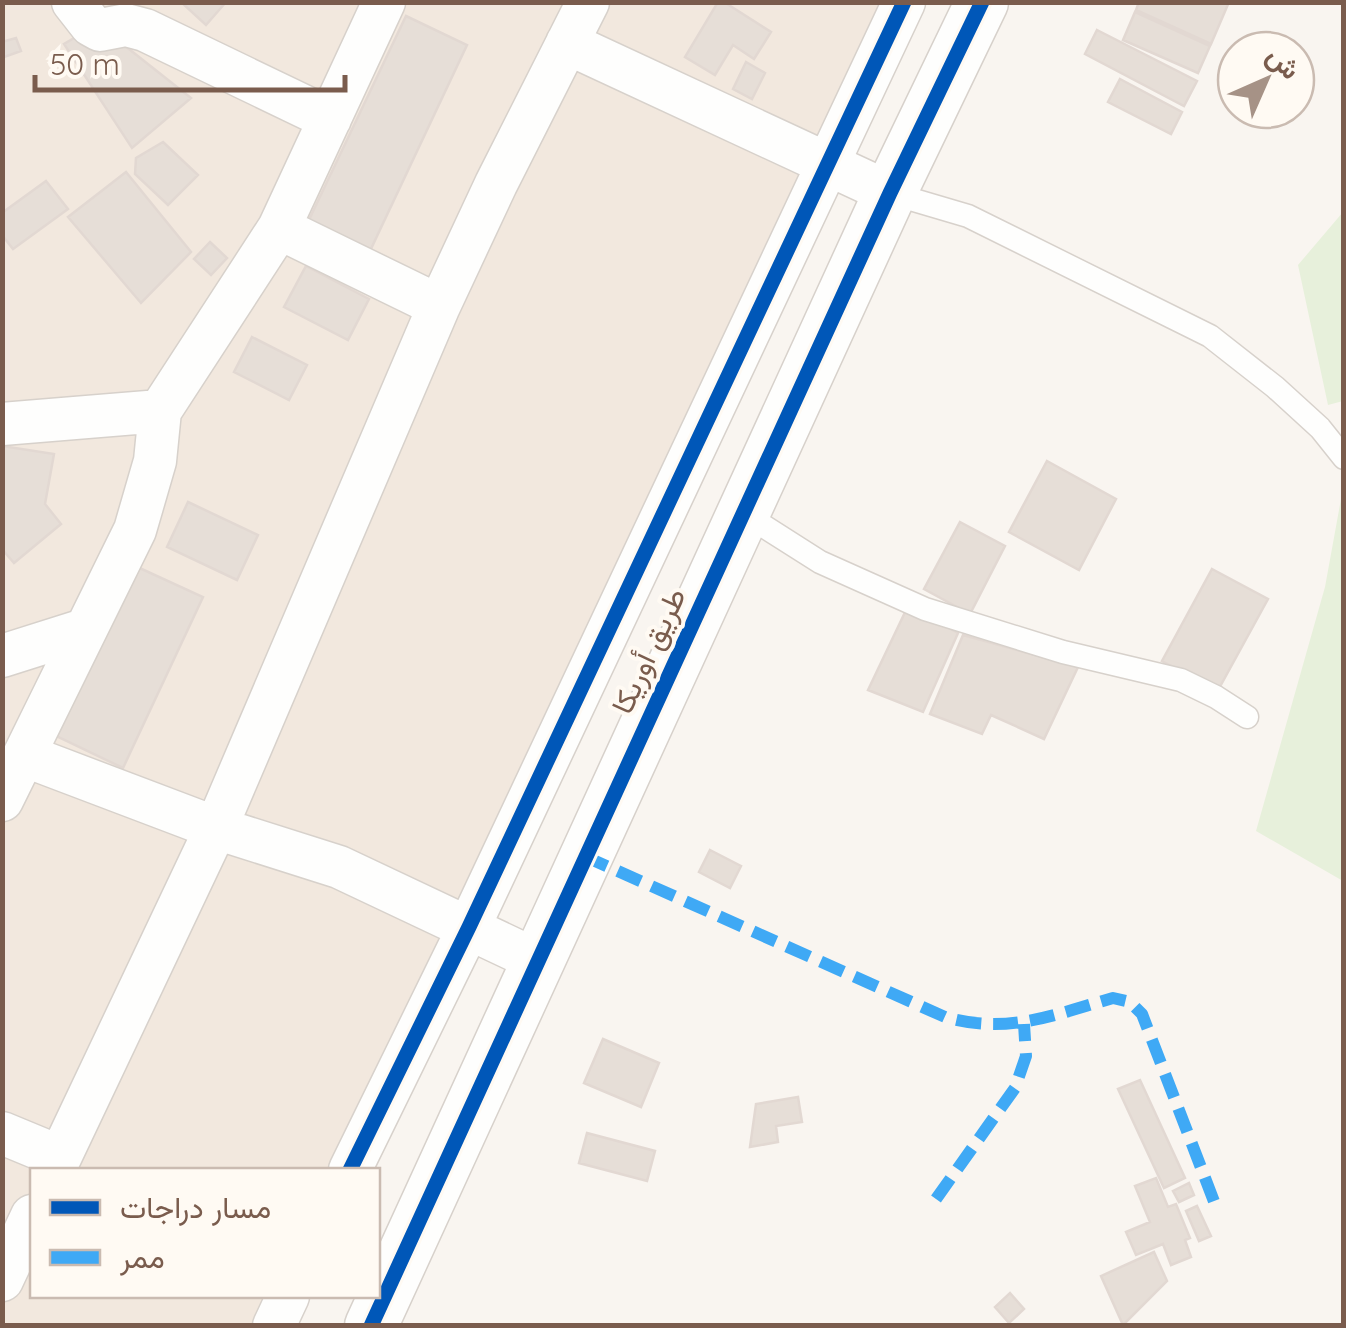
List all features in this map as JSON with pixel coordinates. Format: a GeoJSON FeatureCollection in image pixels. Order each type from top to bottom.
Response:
{"type":"FeatureCollection","features":[{"type":"Feature","properties":{"kind":"street"},"geometry":{"type":"LineString","coordinates":[[73,2],[91,25],[100,30],[126,25],[145,30],[330,118]]}},
{"type":"Feature","properties":{"kind":"street"},"geometry":{"type":"LineString","coordinates":[[2,800],[135,530],[155,461],[160,411],[279,228],[384,2]]}},
{"type":"Feature","properties":{"kind":"street"},"geometry":{"type":"LineString","coordinates":[[2,1133],[57,1164],[216,828],[439,306],[588,2]]}},
{"type":"Feature","properties":{"kind":"street"},"geometry":{"type":"LineString","coordinates":[[351,1168],[469,927],[904,2]]}},
{"type":"Feature","properties":{"kind":"street","name":"طريق أوريكا"},"geometry":{"type":"LineString","coordinates":[[371,1326],[536,960],[982,2]]}},
{"type":"Feature","properties":{"kind":"street"},"geometry":{"type":"LineString","coordinates":[[567,43],[890,193]]}},
{"type":"Feature","properties":{"kind":"street"},"geometry":{"type":"LineString","coordinates":[[279,228],[439,306]]}},
{"type":"Feature","properties":{"kind":"street"},"geometry":{"type":"LineString","coordinates":[[2,424],[160,411]]}},
{"type":"Feature","properties":{"kind":"street"},"geometry":{"type":"LineString","coordinates":[[2,656],[84,630]]}},
{"type":"Feature","properties":{"kind":"street"},"geometry":{"type":"LineString","coordinates":[[26,756],[216,828],[339,867],[536,960]]}},
{"type":"Feature","properties":{"kind":"street"},"geometry":{"type":"LineString","coordinates":[[2,1280],[30,1220]]}},
{"type":"Feature","properties":{"kind":"street"},"geometry":{"type":"LineString","coordinates":[[274,1326],[287,1298]]}},
{"type":"Feature","properties":{"kind":"lane"},"geometry":{"type":"LineString","coordinates":[[890,193],[968,216],[1210,336],[1275,387],[1320,428],[1344,458]]}},
{"type":"Feature","properties":{"kind":"lane"},"geometry":{"type":"LineString","coordinates":[[743,513],[820,562],[925,609],[1063,652],[1181,680],[1216,696],[1247,717]]}},
{"type":"Feature","properties":{"kind":"shaded area"},"geometry":{"type":"Polygon","coordinates":[[[3,3],[904,3],[338,1168],[30,1168],[30,1298],[268,1298],[252,1325],[3,1326],[3,3]]]}},
{"type":"Feature","properties":{"kind":"green space"},"geometry":{"type":"Polygon","coordinates":[[[1343,212],[1343,401],[1328,405],[1298,265],[1343,212]]]}},
{"type":"Feature","properties":{"kind":"green space"},"geometry":{"type":"Polygon","coordinates":[[[1343,488],[1343,881],[1256,831],[1325,587],[1343,488]]]}},
{"type":"Feature","properties":{"kind":"building"},"geometry":{"type":"Polygon","coordinates":[[[181,2],[226,2],[206,25],[181,2]]]}},
{"type":"Feature","properties":{"kind":"building"},"geometry":{"type":"Polygon","coordinates":[[[718,2],[771,32],[754,59],[733,45],[715,75],[685,57],[718,2]]]}},
{"type":"Feature","properties":{"kind":"building"},"geometry":{"type":"Polygon","coordinates":[[[1139,2],[1229,2],[1211,44],[1136,10],[1139,2]]]}},
{"type":"Feature","properties":{"kind":"building"},"geometry":{"type":"Polygon","coordinates":[[[1135,12],[1210,46],[1198,73],[1123,40],[1135,12]]]}},
{"type":"Feature","properties":{"kind":"building"},"geometry":{"type":"Polygon","coordinates":[[[406,16],[467,45],[369,253],[307,224],[406,16]]]}},
{"type":"Feature","properties":{"kind":"building"},"geometry":{"type":"Polygon","coordinates":[[[1097,30],[1197,81],[1184,106],[1085,54],[1097,30]]]}},
{"type":"Feature","properties":{"kind":"building"},"geometry":{"type":"Polygon","coordinates":[[[81,34],[120,42],[191,98],[132,148],[64,44],[81,34]]]}},
{"type":"Feature","properties":{"kind":"building"},"geometry":{"type":"Polygon","coordinates":[[[16,38],[21,51],[4,57],[2,42],[16,38]]]}},
{"type":"Feature","properties":{"kind":"building"},"geometry":{"type":"Polygon","coordinates":[[[746,62],[765,73],[752,99],[733,89],[746,62]]]}},
{"type":"Feature","properties":{"kind":"building"},"geometry":{"type":"Polygon","coordinates":[[[1120,79],[1182,112],[1171,134],[1108,102],[1120,79]]]}},
{"type":"Feature","properties":{"kind":"building"},"geometry":{"type":"Polygon","coordinates":[[[163,142],[198,175],[168,205],[135,174],[136,158],[163,142]]]}},
{"type":"Feature","properties":{"kind":"building"},"geometry":{"type":"Polygon","coordinates":[[[126,172],[191,252],[141,303],[68,217],[126,172]]]}},
{"type":"Feature","properties":{"kind":"building"},"geometry":{"type":"Polygon","coordinates":[[[46,181],[68,209],[13,249],[2,235],[2,213],[46,181]]]}},
{"type":"Feature","properties":{"kind":"building"},"geometry":{"type":"Polygon","coordinates":[[[210,242],[227,258],[211,275],[194,259],[210,242]]]}},
{"type":"Feature","properties":{"kind":"building"},"geometry":{"type":"Polygon","coordinates":[[[306,266],[369,299],[348,340],[284,307],[306,266]]]}},
{"type":"Feature","properties":{"kind":"building"},"geometry":{"type":"Polygon","coordinates":[[[252,337],[307,365],[289,400],[234,372],[252,337]]]}},
{"type":"Feature","properties":{"kind":"building"},"geometry":{"type":"Polygon","coordinates":[[[2,446],[54,454],[45,504],[61,524],[14,563],[2,549],[2,446]]]}},
{"type":"Feature","properties":{"kind":"building"},"geometry":{"type":"Polygon","coordinates":[[[1047,461],[1116,499],[1079,570],[1009,532],[1047,461]]]}},
{"type":"Feature","properties":{"kind":"building"},"geometry":{"type":"Polygon","coordinates":[[[188,502],[258,535],[237,580],[167,547],[188,502]]]}},
{"type":"Feature","properties":{"kind":"building"},"geometry":{"type":"Polygon","coordinates":[[[960,522],[1005,546],[970,614],[924,589],[960,522]]]}},
{"type":"Feature","properties":{"kind":"building"},"geometry":{"type":"Polygon","coordinates":[[[133,565],[203,597],[123,768],[54,735],[133,565]]]}},
{"type":"Feature","properties":{"kind":"building"},"geometry":{"type":"Polygon","coordinates":[[[1212,569],[1268,599],[1217,692],[1162,661],[1212,569]]]}},
{"type":"Feature","properties":{"kind":"building"},"geometry":{"type":"Polygon","coordinates":[[[908,606],[958,633],[923,712],[868,690],[908,606]]]}},
{"type":"Feature","properties":{"kind":"building"},"geometry":{"type":"Polygon","coordinates":[[[963,635],[1078,667],[1044,739],[991,715],[982,734],[930,714],[963,635]]]}},
{"type":"Feature","properties":{"kind":"building"},"geometry":{"type":"Polygon","coordinates":[[[710,850],[741,866],[730,888],[699,872],[710,850]]]}},
{"type":"Feature","properties":{"kind":"building"},"geometry":{"type":"Polygon","coordinates":[[[603,1039],[659,1063],[641,1107],[584,1083],[603,1039]]]}},
{"type":"Feature","properties":{"kind":"building"},"geometry":{"type":"Polygon","coordinates":[[[1140,1080],[1185,1178],[1164,1188],[1118,1089],[1140,1080]]]}},
{"type":"Feature","properties":{"kind":"building"},"geometry":{"type":"Polygon","coordinates":[[[798,1097],[802,1122],[776,1126],[778,1142],[750,1147],[756,1104],[798,1097]]]}},
{"type":"Feature","properties":{"kind":"building"},"geometry":{"type":"Polygon","coordinates":[[[587,1133],[655,1151],[647,1181],[579,1163],[587,1133]]]}},
{"type":"Feature","properties":{"kind":"building"},"geometry":{"type":"Polygon","coordinates":[[[1156,1178],[1168,1207],[1176,1204],[1190,1238],[1185,1240],[1191,1257],[1171,1265],[1163,1244],[1136,1255],[1126,1232],[1150,1222],[1135,1186],[1156,1178]]]}},
{"type":"Feature","properties":{"kind":"building"},"geometry":{"type":"Polygon","coordinates":[[[1189,1183],[1194,1195],[1179,1202],[1173,1191],[1189,1183]]]}},
{"type":"Feature","properties":{"kind":"building"},"geometry":{"type":"Polygon","coordinates":[[[1197,1206],[1211,1236],[1199,1241],[1186,1211],[1197,1206]]]}},
{"type":"Feature","properties":{"kind":"building"},"geometry":{"type":"Polygon","coordinates":[[[1154,1252],[1167,1281],[1123,1325],[1101,1276],[1154,1252]]]}},
{"type":"Feature","properties":{"kind":"building"},"geometry":{"type":"Polygon","coordinates":[[[1010,1293],[1024,1309],[1009,1323],[995,1307],[1010,1293]]]}},
{"type":"Feature","properties":{"kind":"marked path"},"geometry":{"type":"LineString","coordinates":[[584,856],[945,1017],[1010,1023],[1113,998],[1130,1002],[1142,1014],[1215,1204]]}},
{"type":"Feature","properties":{"kind":"marked path"},"geometry":{"type":"LineString","coordinates":[[936,1199],[1015,1088],[1026,1056],[1024,1024]]}},
{"type":"Feature","properties":{"kind":"cycle path"},"geometry":{"type":"LineString","coordinates":[[351,1168],[469,927],[904,2]]}},
{"type":"Feature","properties":{"kind":"cycle path"},"geometry":{"type":"LineString","coordinates":[[371,1326],[890,193],[982,2]]}}]}
